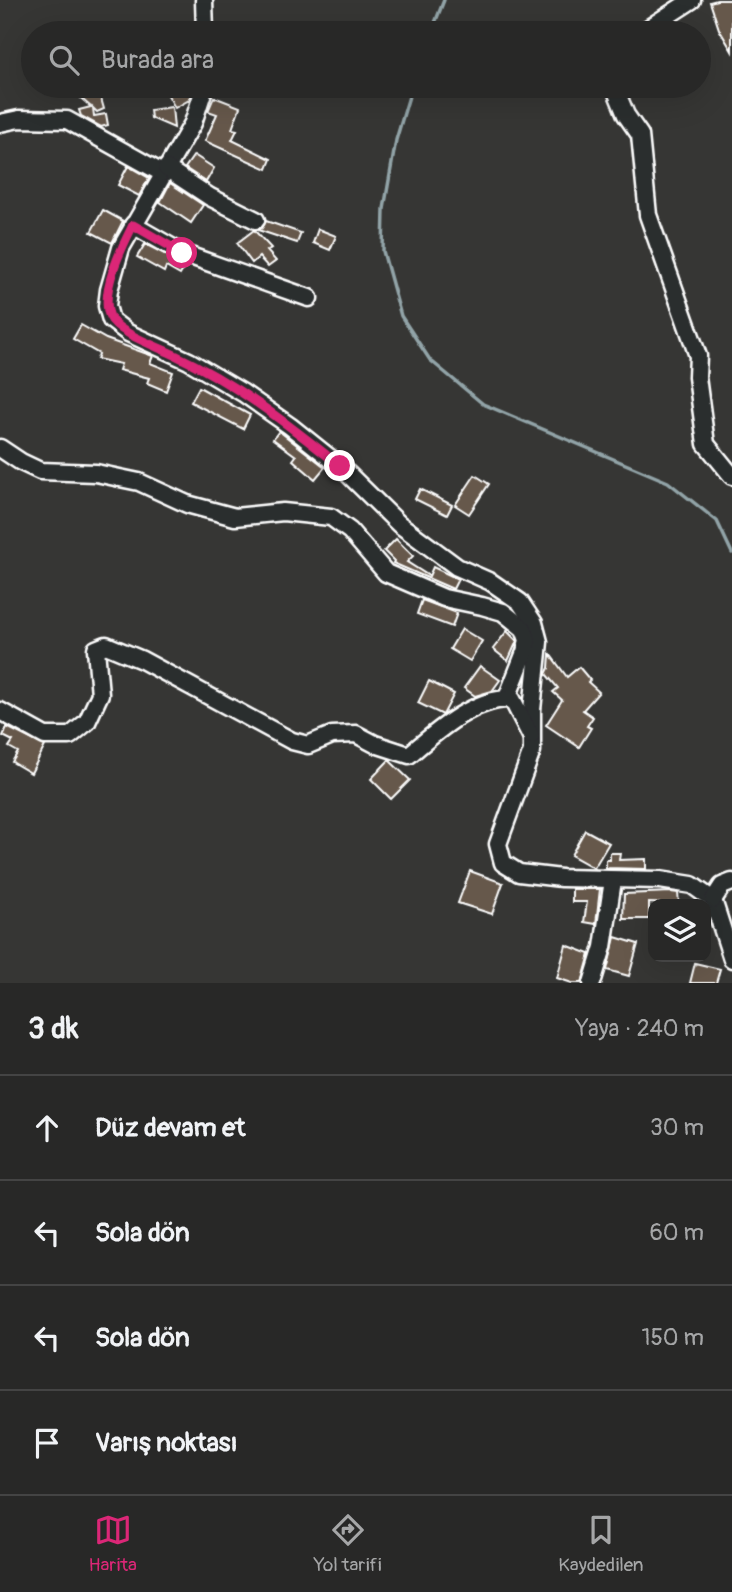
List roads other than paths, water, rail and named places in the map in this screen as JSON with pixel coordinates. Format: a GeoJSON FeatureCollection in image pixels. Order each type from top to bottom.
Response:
{"type":"FeatureCollection","features":[{"type":"Feature","properties":{"kind":"street"},"geometry":{"type":"LineString","coordinates":[[204,0],[205,21]]}},
{"type":"Feature","properties":{"kind":"street"},"geometry":{"type":"LineString","coordinates":[[660,21],[692,0]]}},
{"type":"Feature","properties":{"kind":"street"},"geometry":{"type":"LineString","coordinates":[[201,98],[193,123],[121,248],[109,290],[107,306],[111,320],[128,332],[189,361],[243,393],[340,466],[398,524],[457,567],[491,582],[520,601],[534,623],[539,642],[532,710],[532,751],[498,844],[503,863],[519,873],[561,878],[660,880],[692,885],[713,900],[732,959]]}},
{"type":"Feature","properties":{"kind":"street"},"geometry":{"type":"LineString","coordinates":[[619,98],[626,115],[640,135],[648,215],[698,356],[696,377],[706,444],[732,476]]}},
{"type":"Feature","properties":{"kind":"street"},"geometry":{"type":"LineString","coordinates":[[0,123],[19,119],[67,120],[256,220]]}},
{"type":"Feature","properties":{"kind":"street"},"geometry":{"type":"LineString","coordinates":[[133,225],[194,257],[309,298]]}},
{"type":"Feature","properties":{"kind":"street"},"geometry":{"type":"LineString","coordinates":[[0,448],[40,471],[96,473],[139,482],[187,503],[235,517],[283,512],[331,517],[350,531],[386,573],[444,598],[503,612],[524,629],[528,640],[507,698]]}},
{"type":"Feature","properties":{"kind":"street"},"geometry":{"type":"LineString","coordinates":[[0,711],[45,736],[69,736],[87,722],[100,694],[96,649],[106,645],[142,660],[292,741],[308,745],[332,735],[356,734],[375,744],[409,755],[450,720],[500,698],[512,699],[532,740]]}},
{"type":"Feature","properties":{"kind":"street"},"geometry":{"type":"LineString","coordinates":[[592,983],[603,947],[613,880]]}},
{"type":"Feature","properties":{"kind":"street"},"geometry":{"type":"LineString","coordinates":[[713,900],[722,886],[732,882]]}},
{"type":"Feature","properties":{"kind":"waterway"},"geometry":{"type":"LineString","coordinates":[[436,21],[444,0]]}},
{"type":"Feature","properties":{"kind":"waterway"},"geometry":{"type":"LineString","coordinates":[[408,98],[396,140],[384,209],[383,251],[401,316],[430,360],[483,404],[668,482],[717,521],[732,553]]}}]}
